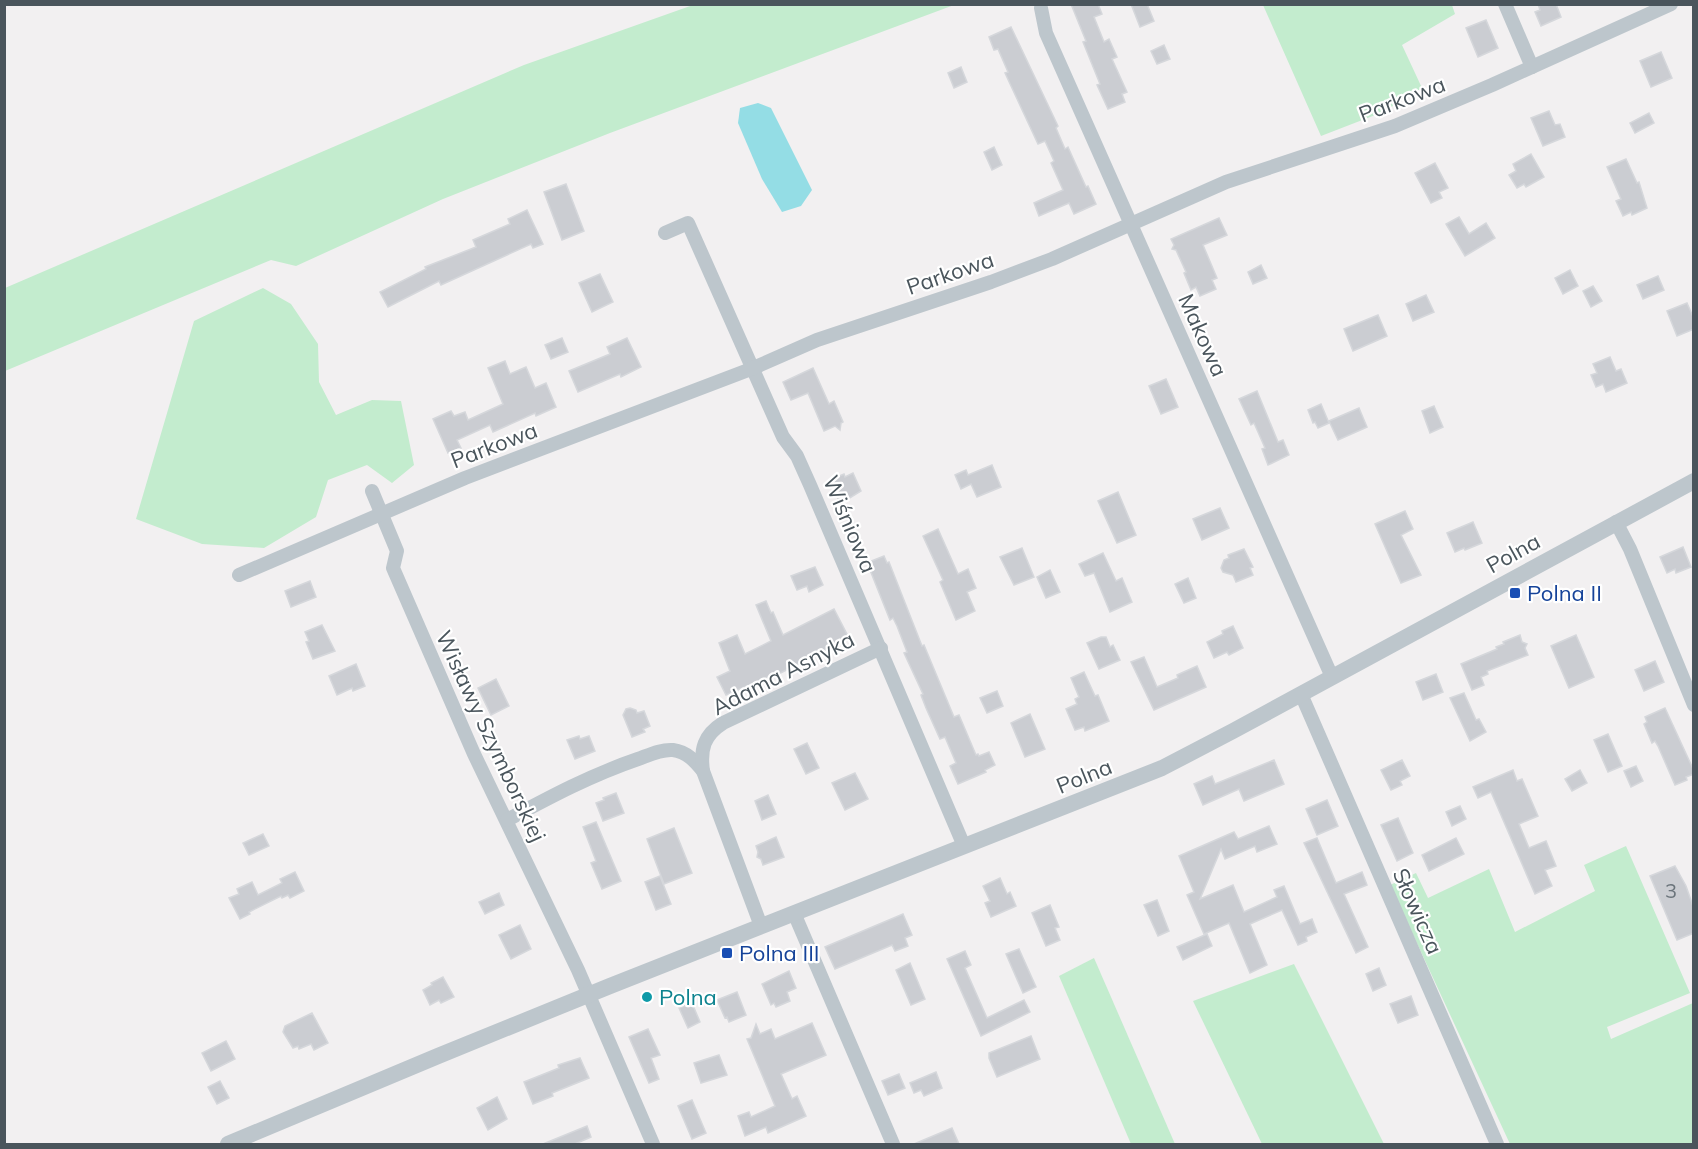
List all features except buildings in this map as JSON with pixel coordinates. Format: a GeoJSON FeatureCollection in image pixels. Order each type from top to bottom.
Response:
{"type":"FeatureCollection","features":[{"type":"Feature","properties":{"kind":"street"},"geometry":{"type":"LineString","coordinates":[[1505,4],[1532,68]]}},
{"type":"Feature","properties":{"kind":"street","name":"Parkowa"},"geometry":{"type":"LineString","coordinates":[[239,575],[465,478],[751,369],[817,340],[1031,267],[1226,182],[1395,126],[1532,68],[1671,4]]}},
{"type":"Feature","properties":{"kind":"street","name":"Makowa"},"geometry":{"type":"LineString","coordinates":[[1041,8],[1046,33],[1332,677]]}},
{"type":"Feature","properties":{"kind":"street","name":"Wiśniowa"},"geometry":{"type":"LineString","coordinates":[[665,233],[688,223],[751,369],[783,437],[802,466],[964,846]]}},
{"type":"Feature","properties":{"kind":"street","name":"Polna"},"geometry":{"type":"LineString","coordinates":[[228,1144],[588,995],[1162,768],[1694,481]]}},
{"type":"Feature","properties":{"kind":"street","name":"Wisławy Szymborskiej"},"geometry":{"type":"LineString","coordinates":[[372,491],[397,551],[393,568],[474,754],[588,995],[653,1144]]}},
{"type":"Feature","properties":{"kind":"street"},"geometry":{"type":"LineString","coordinates":[[1616,522],[1630,549],[1694,705]]}},
{"type":"Feature","properties":{"kind":"street","name":"Adama Asnyka"},"geometry":{"type":"LineString","coordinates":[[703,771],[702,751],[708,738],[718,726],[881,648]]}},
{"type":"Feature","properties":{"kind":"street","name":"Słowicza"},"geometry":{"type":"LineString","coordinates":[[1301,694],[1497,1144]]}},
{"type":"Feature","properties":{"kind":"street"},"geometry":{"type":"LineString","coordinates":[[507,820],[586,778],[658,752],[675,750],[682,752],[693,759],[703,771],[761,926]]}},
{"type":"Feature","properties":{"kind":"street"},"geometry":{"type":"LineString","coordinates":[[794,913],[893,1144]]}},
{"type":"Feature","properties":{"kind":"green space"},"geometry":{"type":"Polygon","coordinates":[[[693,5],[954,5],[610,133],[443,199],[296,266],[271,260],[5,371],[5,288],[524,65],[693,5]]]}},
{"type":"Feature","properties":{"kind":"green space"},"geometry":{"type":"Polygon","coordinates":[[[1263,5],[1452,5],[1455,14],[1402,45],[1422,88],[1383,112],[1321,136],[1263,5]]]}},
{"type":"Feature","properties":{"kind":"green space"},"geometry":{"type":"Polygon","coordinates":[[[263,288],[291,304],[318,344],[319,382],[336,415],[372,400],[401,401],[414,465],[392,483],[367,465],[328,480],[316,517],[264,548],[202,544],[136,519],[194,321],[263,288]]]}},
{"type":"Feature","properties":{"kind":"green space"},"geometry":{"type":"Polygon","coordinates":[[[1626,846],[1690,993],[1607,1027],[1611,1039],[1693,1003],[1693,1144],[1510,1144],[1390,885],[1416,873],[1428,898],[1489,869],[1515,932],[1595,891],[1584,865],[1626,846]]]}},
{"type":"Feature","properties":{"kind":"green space"},"geometry":{"type":"Polygon","coordinates":[[[1094,958],[1175,1144],[1131,1144],[1059,976],[1094,958]]]}},
{"type":"Feature","properties":{"kind":"green space"},"geometry":{"type":"Polygon","coordinates":[[[1294,964],[1384,1144],[1262,1144],[1193,1001],[1294,964]]]}},
{"type":"Feature","properties":{"kind":"water"},"geometry":{"type":"Polygon","coordinates":[[[758,103],[771,108],[812,190],[801,206],[782,212],[762,179],[738,123],[740,108],[758,103]]]}},
{"type":"Feature","properties":{"kind":"place","name":"Polna II"},"geometry":{"type":"Point","coordinates":[1515,593]}},
{"type":"Feature","properties":{"kind":"place","name":"Polna III"},"geometry":{"type":"Point","coordinates":[727,953]}},
{"type":"Feature","properties":{"kind":"place","name":"Polna"},"geometry":{"type":"Point","coordinates":[647,997]}}]}
